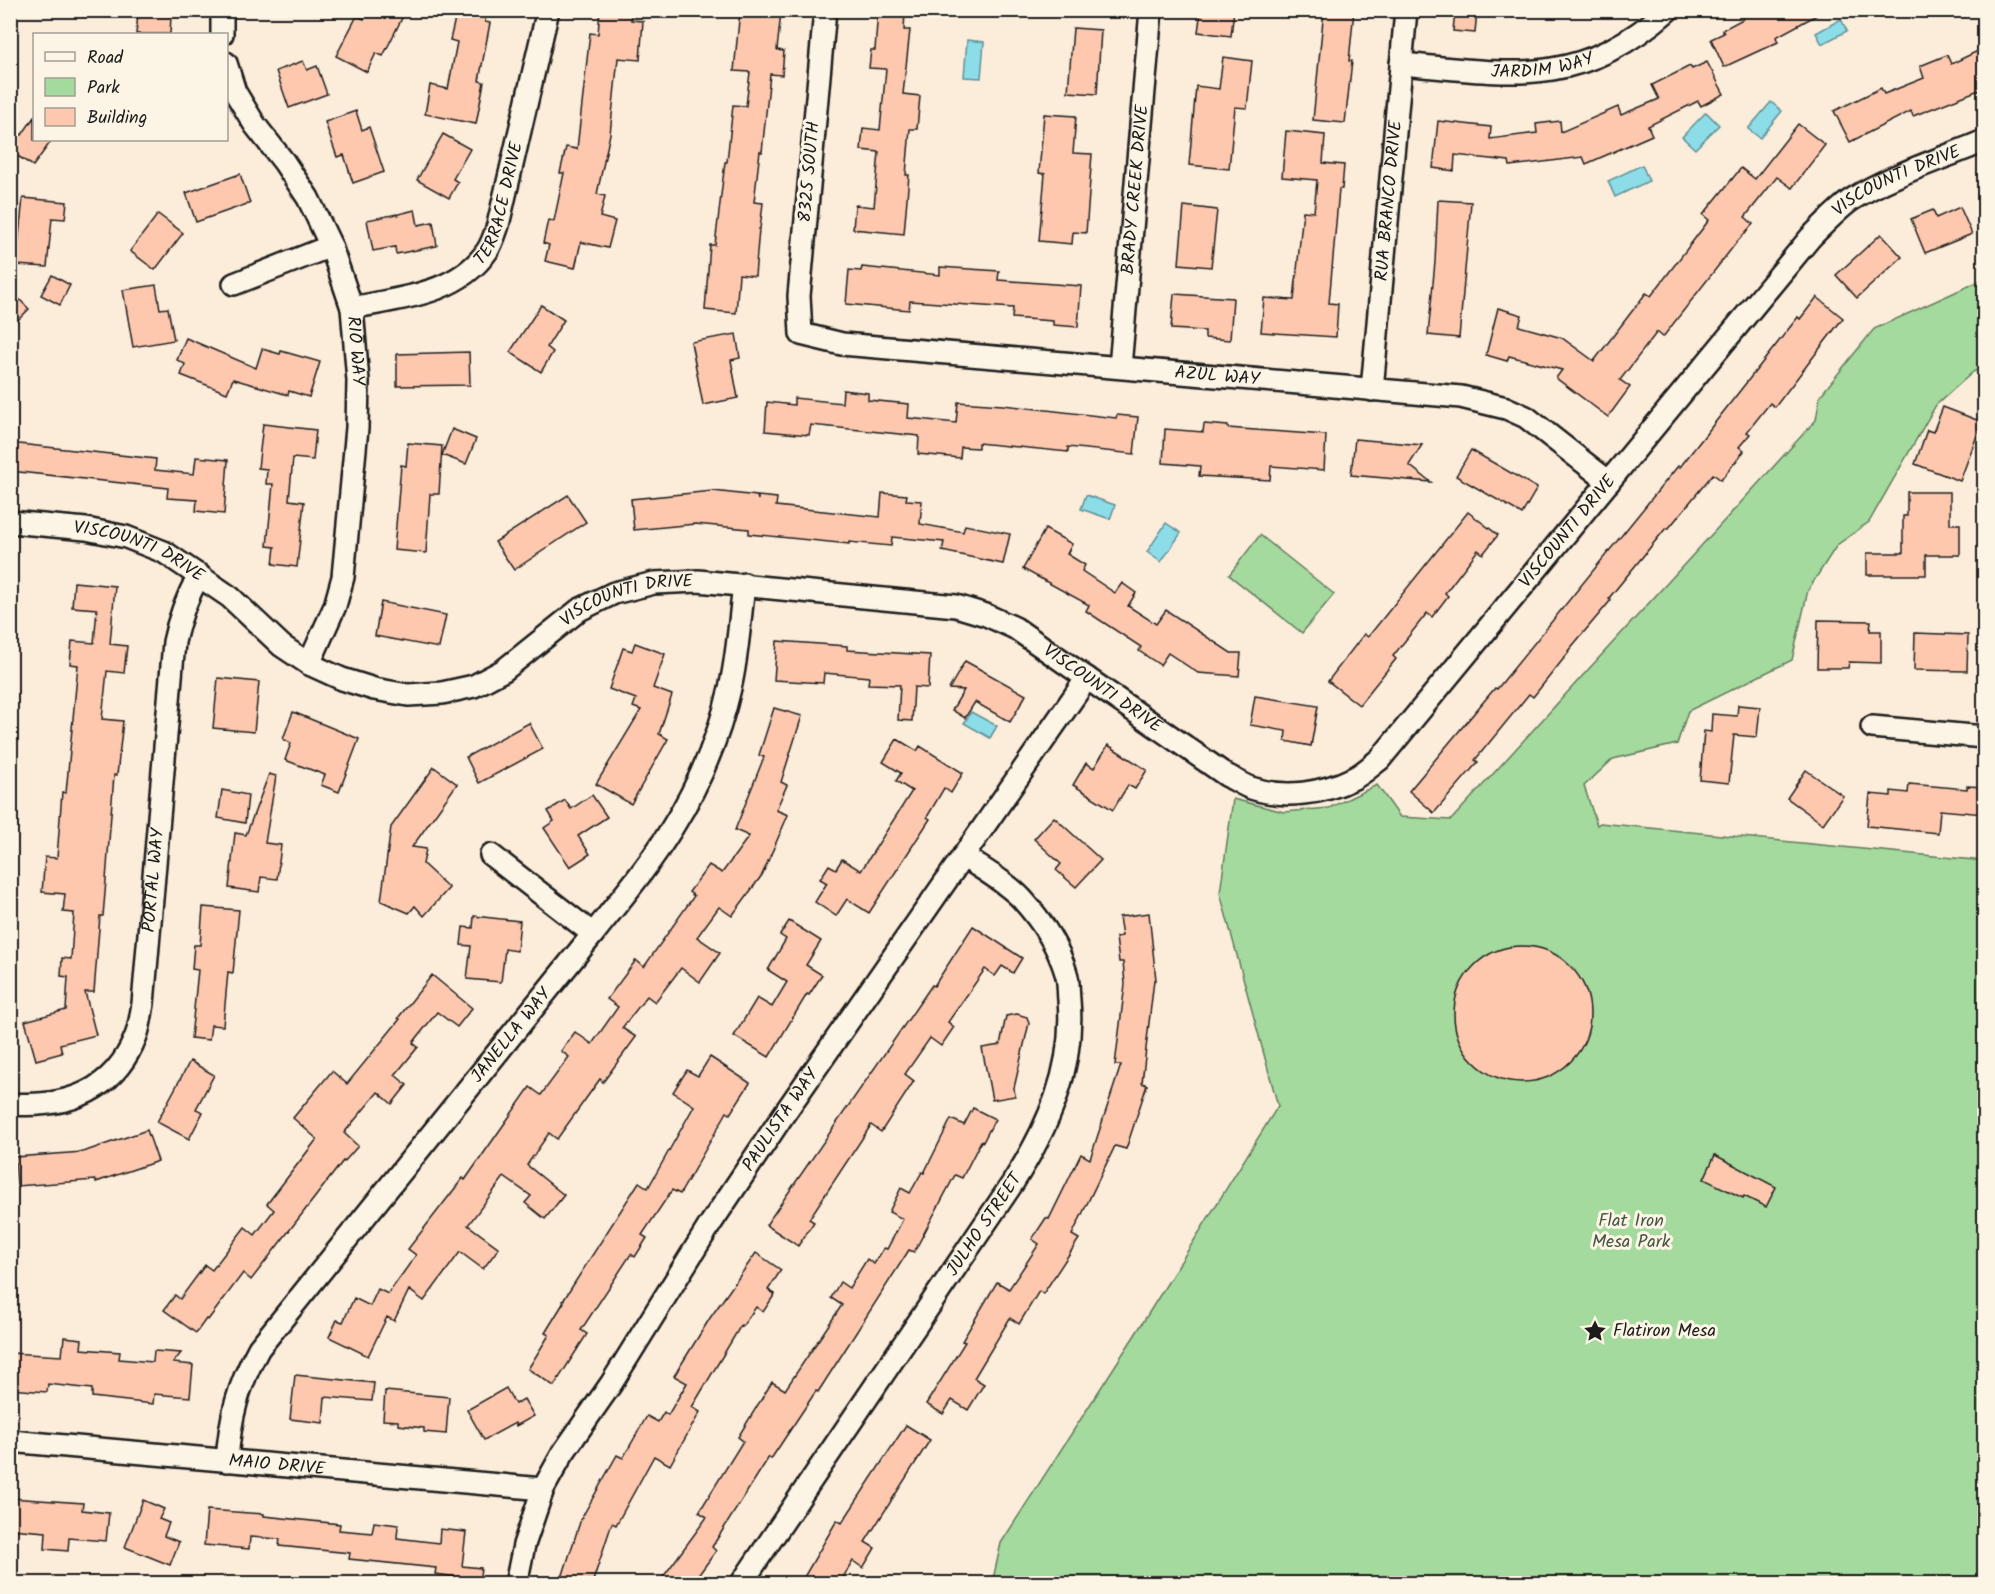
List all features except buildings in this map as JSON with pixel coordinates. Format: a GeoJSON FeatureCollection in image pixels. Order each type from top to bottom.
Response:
{"type":"FeatureCollection","features":[{"type":"Feature","properties":{"kind":"street"},"geometry":{"type":"LineString","coordinates":[[222,10],[222,33]]}},
{"type":"Feature","properties":{"kind":"street","name":"TERRACE DRIVE"},"geometry":{"type":"LineString","coordinates":[[352,308],[448,285],[471,271],[488,250],[498,225],[548,10]]}},
{"type":"Feature","properties":{"kind":"street","name":"8325 SOUTH"},"geometry":{"type":"LineString","coordinates":[[801,334],[799,296],[825,10]]}},
{"type":"Feature","properties":{"kind":"street","name":"BRADY CREEK DRIVE"},"geometry":{"type":"LineString","coordinates":[[1120,367],[1151,10]]}},
{"type":"Feature","properties":{"kind":"street","name":"RUA BRANCO DRIVE"},"geometry":{"type":"LineString","coordinates":[[1372,390],[1406,10]]}},
{"type":"Feature","properties":{"kind":"street","name":"JARDIM WAY"},"geometry":{"type":"LineString","coordinates":[[1401,64],[1486,72],[1527,73],[1569,67],[1609,52],[1644,31],[1668,10]]}},
{"type":"Feature","properties":{"kind":"street","name":"RIO WAY"},"geometry":{"type":"LineString","coordinates":[[228,69],[235,92],[255,125],[308,198],[331,246],[352,308],[358,381],[357,428],[343,577],[335,606],[309,664]]}},
{"type":"Feature","properties":{"kind":"street","name":"VISCOUNTI DRIVE"},"geometry":{"type":"LineString","coordinates":[[10,522],[86,529],[126,537],[165,552],[230,597],[282,646],[309,664],[342,679],[374,689],[408,695],[442,693],[474,686],[504,670],[579,610],[614,593],[654,583],[698,581],[744,584],[956,606],[986,615],[1015,628],[1226,775],[1250,787],[1278,794],[1303,794],[1330,788],[1356,777],[1380,759],[1802,247],[1829,218],[1851,201],[1878,186],[1984,141]]}},
{"type":"Feature","properties":{"kind":"street"},"geometry":{"type":"LineString","coordinates":[[234,284],[331,246]]}},
{"type":"Feature","properties":{"kind":"street","name":"AZUL WAY"},"geometry":{"type":"LineString","coordinates":[[801,334],[842,344],[1461,397],[1506,408],[1526,417],[1609,482]]}},
{"type":"Feature","properties":{"kind":"street","name":"PORTAL WAY"},"geometry":{"type":"LineString","coordinates":[[10,1104],[57,1103],[87,1093],[105,1081],[122,1063],[136,1035],[143,1004],[174,642],[184,604],[199,575]]}},
{"type":"Feature","properties":{"kind":"street","name":"JANELLA WAY"},"geometry":{"type":"LineString","coordinates":[[227,1461],[229,1430],[235,1402],[244,1375],[259,1348],[593,934],[647,866],[673,827],[695,786],[714,740],[731,685],[744,584]]}},
{"type":"Feature","properties":{"kind":"street","name":"PAULISTA WAY"},"geometry":{"type":"LineString","coordinates":[[516,1584],[524,1545],[543,1489],[563,1453],[611,1384],[711,1223],[1087,678]]}},
{"type":"Feature","properties":{"kind":"street"},"geometry":{"type":"LineString","coordinates":[[1872,727],[1984,737]]}},
{"type":"Feature","properties":{"kind":"street"},"geometry":{"type":"LineString","coordinates":[[491,855],[593,934]]}},
{"type":"Feature","properties":{"kind":"street","name":"JULHO STREET"},"geometry":{"type":"LineString","coordinates":[[741,1584],[1012,1184],[1035,1147],[1053,1106],[1066,1063],[1070,1018],[1066,974],[1049,933],[1021,898],[963,856]]}},
{"type":"Feature","properties":{"kind":"street","name":"MAIO DRIVE"},"geometry":{"type":"LineString","coordinates":[[10,1440],[543,1489]]}},
{"type":"Feature","properties":{"kind":"green space","name":"Flat Iron Mesa Park"},"geometry":{"type":"Polygon","coordinates":[[[1984,279],[1984,366],[1973,372],[1936,405],[1869,522],[1837,545],[1808,590],[1792,660],[1688,711],[1677,744],[1613,759],[1584,786],[1597,825],[1600,823],[1984,861],[1984,1583],[992,1584],[1001,1543],[1278,1106],[1220,893],[1233,799],[1284,812],[1329,808],[1377,785],[1400,817],[1451,820],[1816,420],[1820,396],[1874,329],[1984,279]]]}},
{"type":"Feature","properties":{"kind":"green space"},"geometry":{"type":"Polygon","coordinates":[[[1260,535],[1334,594],[1302,633],[1229,575],[1260,535]]]}},
{"type":"Feature","properties":{"kind":"water"},"geometry":{"type":"Polygon","coordinates":[[[1841,19],[1847,31],[1822,44],[1816,33],[1841,19]]]}},
{"type":"Feature","properties":{"kind":"water"},"geometry":{"type":"Polygon","coordinates":[[[967,40],[984,42],[981,78],[964,77],[967,40]]]}},
{"type":"Feature","properties":{"kind":"water"},"geometry":{"type":"Polygon","coordinates":[[[1771,102],[1782,111],[1760,138],[1748,129],[1771,102]]]}},
{"type":"Feature","properties":{"kind":"water"},"geometry":{"type":"Polygon","coordinates":[[[1706,112],[1719,125],[1695,149],[1682,137],[1706,112]]]}},
{"type":"Feature","properties":{"kind":"water"},"geometry":{"type":"Polygon","coordinates":[[[1642,165],[1649,181],[1615,197],[1608,181],[1642,165]]]}},
{"type":"Feature","properties":{"kind":"water"},"geometry":{"type":"Polygon","coordinates":[[[1086,495],[1115,505],[1110,519],[1081,509],[1086,495]]]}},
{"type":"Feature","properties":{"kind":"water"},"geometry":{"type":"Polygon","coordinates":[[[1166,523],[1181,533],[1161,562],[1147,552],[1166,523]]]}},
{"type":"Feature","properties":{"kind":"water"},"geometry":{"type":"Polygon","coordinates":[[[971,712],[997,726],[990,738],[964,723],[971,712]]]}},
{"type":"Feature","properties":{"kind":"place","name":"Flatiron Mesa"},"geometry":{"type":"Point","coordinates":[1595,1331]}}]}
